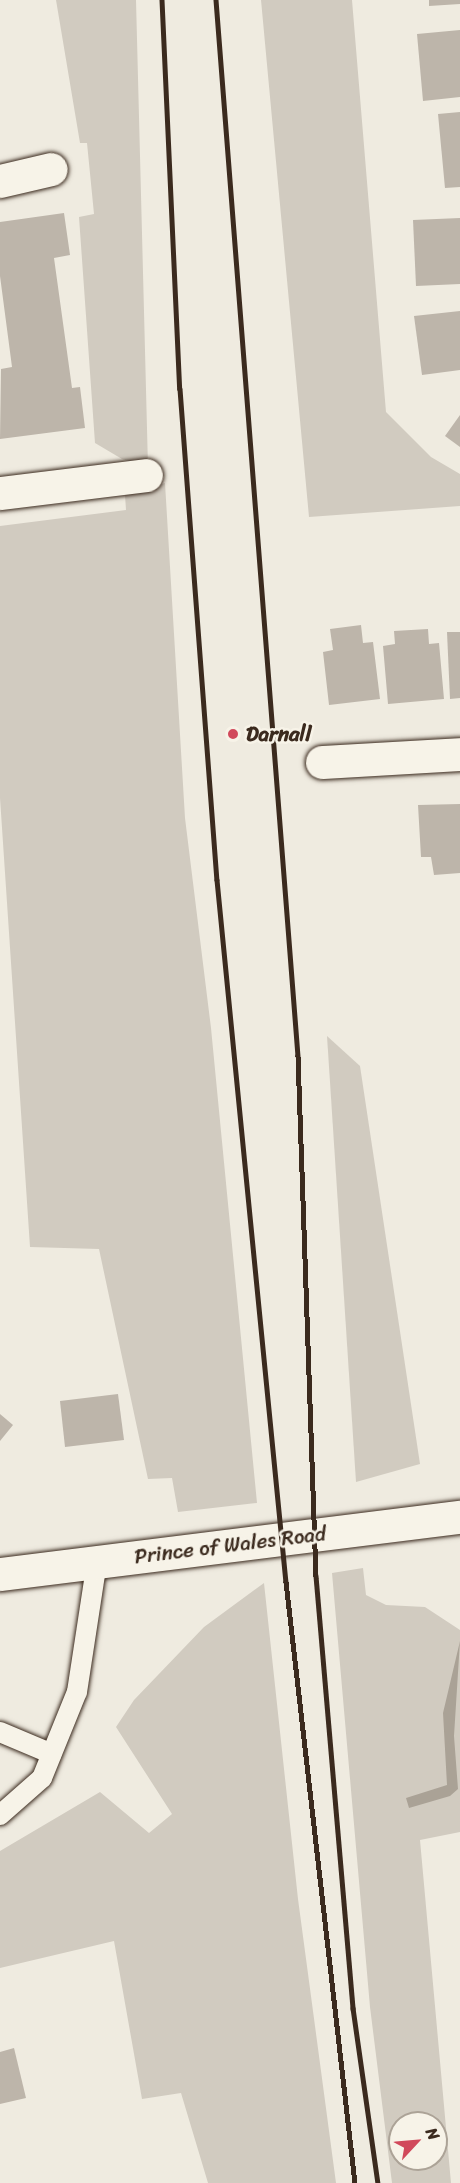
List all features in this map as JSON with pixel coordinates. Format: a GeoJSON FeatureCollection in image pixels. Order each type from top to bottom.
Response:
{"type":"FeatureCollection","features":[{"type":"Feature","properties":{"kind":"main road"},"geometry":{"type":"LineString","coordinates":[[0,181],[51,169]]}},
{"type":"Feature","properties":{"kind":"main road"},"geometry":{"type":"LineString","coordinates":[[0,494],[147,475]]}},
{"type":"Feature","properties":{"kind":"main road"},"geometry":{"type":"LineString","coordinates":[[321,762],[460,754]]}},
{"type":"Feature","properties":{"kind":"main road","name":"Prince of Wales Road"},"geometry":{"type":"LineString","coordinates":[[0,1574],[460,1517]]}},
{"type":"Feature","properties":{"kind":"lane"},"geometry":{"type":"LineString","coordinates":[[0,1815],[42,1778],[78,1692],[97,1562]]}},
{"type":"Feature","properties":{"kind":"lane"},"geometry":{"type":"LineString","coordinates":[[0,1732],[52,1754]]}},
{"type":"Feature","properties":{"kind":"shaded area"},"geometry":{"type":"Polygon","coordinates":[[[56,0],[136,0],[148,467],[122,459],[95,443],[79,217],[94,214],[87,143],[80,143],[56,0]]]}},
{"type":"Feature","properties":{"kind":"shaded area"},"geometry":{"type":"Polygon","coordinates":[[[261,0],[352,0],[386,412],[431,457],[460,474],[460,506],[309,517],[261,0]]]}},
{"type":"Feature","properties":{"kind":"shaded area"},"geometry":{"type":"Polygon","coordinates":[[[165,483],[185,818],[211,1028],[257,1503],[178,1512],[172,1478],[148,1479],[99,1249],[30,1247],[0,798],[0,526],[126,510],[125,495],[165,483]]]}},
{"type":"Feature","properties":{"kind":"shaded area"},"geometry":{"type":"Polygon","coordinates":[[[327,1036],[360,1066],[420,1464],[356,1482],[327,1036]]]}},
{"type":"Feature","properties":{"kind":"shaded area"},"geometry":{"type":"Polygon","coordinates":[[[363,1568],[366,1595],[386,1605],[425,1607],[460,1630],[460,1832],[420,1840],[444,2111],[388,2111],[388,2151],[370,2007],[332,1573],[363,1568]]]}},
{"type":"Feature","properties":{"kind":"shaded area"},"geometry":{"type":"Polygon","coordinates":[[[264,1583],[298,1899],[336,2183],[208,2183],[181,2093],[142,2099],[114,1941],[0,1968],[0,1851],[100,1792],[149,1833],[172,1814],[116,1727],[134,1700],[204,1627],[264,1583]]]}},
{"type":"Feature","properties":{"kind":"shaded area"},"geometry":{"type":"Polygon","coordinates":[[[460,1641],[454,1736],[458,1789],[450,1796],[409,1808],[406,1798],[447,1785],[443,1713],[460,1641]]]}},
{"type":"Feature","properties":{"kind":"shaded area"},"geometry":{"type":"Polygon","coordinates":[[[448,2150],[451,2183],[392,2183],[390,2171],[448,2171],[448,2150]]]}},
{"type":"Feature","properties":{"kind":"building"},"geometry":{"type":"Polygon","coordinates":[[[429,0],[460,0],[460,4],[429,6],[429,0]]]}},
{"type":"Feature","properties":{"kind":"building"},"geometry":{"type":"Polygon","coordinates":[[[460,30],[460,97],[423,101],[417,34],[460,30]]]}},
{"type":"Feature","properties":{"kind":"building"},"geometry":{"type":"Polygon","coordinates":[[[460,112],[460,187],[445,188],[438,114],[460,112]]]}},
{"type":"Feature","properties":{"kind":"building"},"geometry":{"type":"Polygon","coordinates":[[[64,213],[70,255],[54,258],[72,388],[80,387],[85,428],[0,439],[1,369],[12,367],[0,276],[0,222],[64,213]]]}},
{"type":"Feature","properties":{"kind":"building"},"geometry":{"type":"Polygon","coordinates":[[[460,218],[460,284],[416,286],[413,220],[460,218]]]}},
{"type":"Feature","properties":{"kind":"building"},"geometry":{"type":"Polygon","coordinates":[[[460,311],[460,370],[422,375],[414,316],[460,311]]]}},
{"type":"Feature","properties":{"kind":"building"},"geometry":{"type":"Polygon","coordinates":[[[460,415],[460,447],[445,436],[460,415]]]}},
{"type":"Feature","properties":{"kind":"building"},"geometry":{"type":"Polygon","coordinates":[[[361,625],[363,643],[373,642],[380,699],[329,705],[323,652],[333,650],[330,629],[361,625]]]}},
{"type":"Feature","properties":{"kind":"building"},"geometry":{"type":"Polygon","coordinates":[[[428,629],[429,644],[439,643],[444,699],[388,704],[383,646],[395,644],[394,631],[428,629]]]}},
{"type":"Feature","properties":{"kind":"building"},"geometry":{"type":"Polygon","coordinates":[[[447,632],[460,632],[460,698],[450,699],[447,632]]]}},
{"type":"Feature","properties":{"kind":"building"},"geometry":{"type":"Polygon","coordinates":[[[460,804],[460,873],[434,875],[431,857],[421,857],[418,805],[460,804]]]}},
{"type":"Feature","properties":{"kind":"building"},"geometry":{"type":"Polygon","coordinates":[[[118,1394],[124,1440],[65,1447],[60,1401],[118,1394]]]}},
{"type":"Feature","properties":{"kind":"building"},"geometry":{"type":"Polygon","coordinates":[[[0,1414],[13,1425],[0,1441],[0,1414]]]}},
{"type":"Feature","properties":{"kind":"building"},"geometry":{"type":"Polygon","coordinates":[[[14,2048],[26,2098],[0,2104],[0,2052],[14,2048]]]}},
{"type":"Feature","properties":{"kind":"railway"},"geometry":{"type":"LineString","coordinates":[[162,0],[180,389],[217,880],[286,1582],[355,2183]]}},
{"type":"Feature","properties":{"kind":"railway"},"geometry":{"type":"LineString","coordinates":[[216,0],[298,1056],[316,1576],[353,2008],[378,2183]]}},
{"type":"Feature","properties":{"kind":"place","name":"Darnall"},"geometry":{"type":"Point","coordinates":[233,734]}}]}
